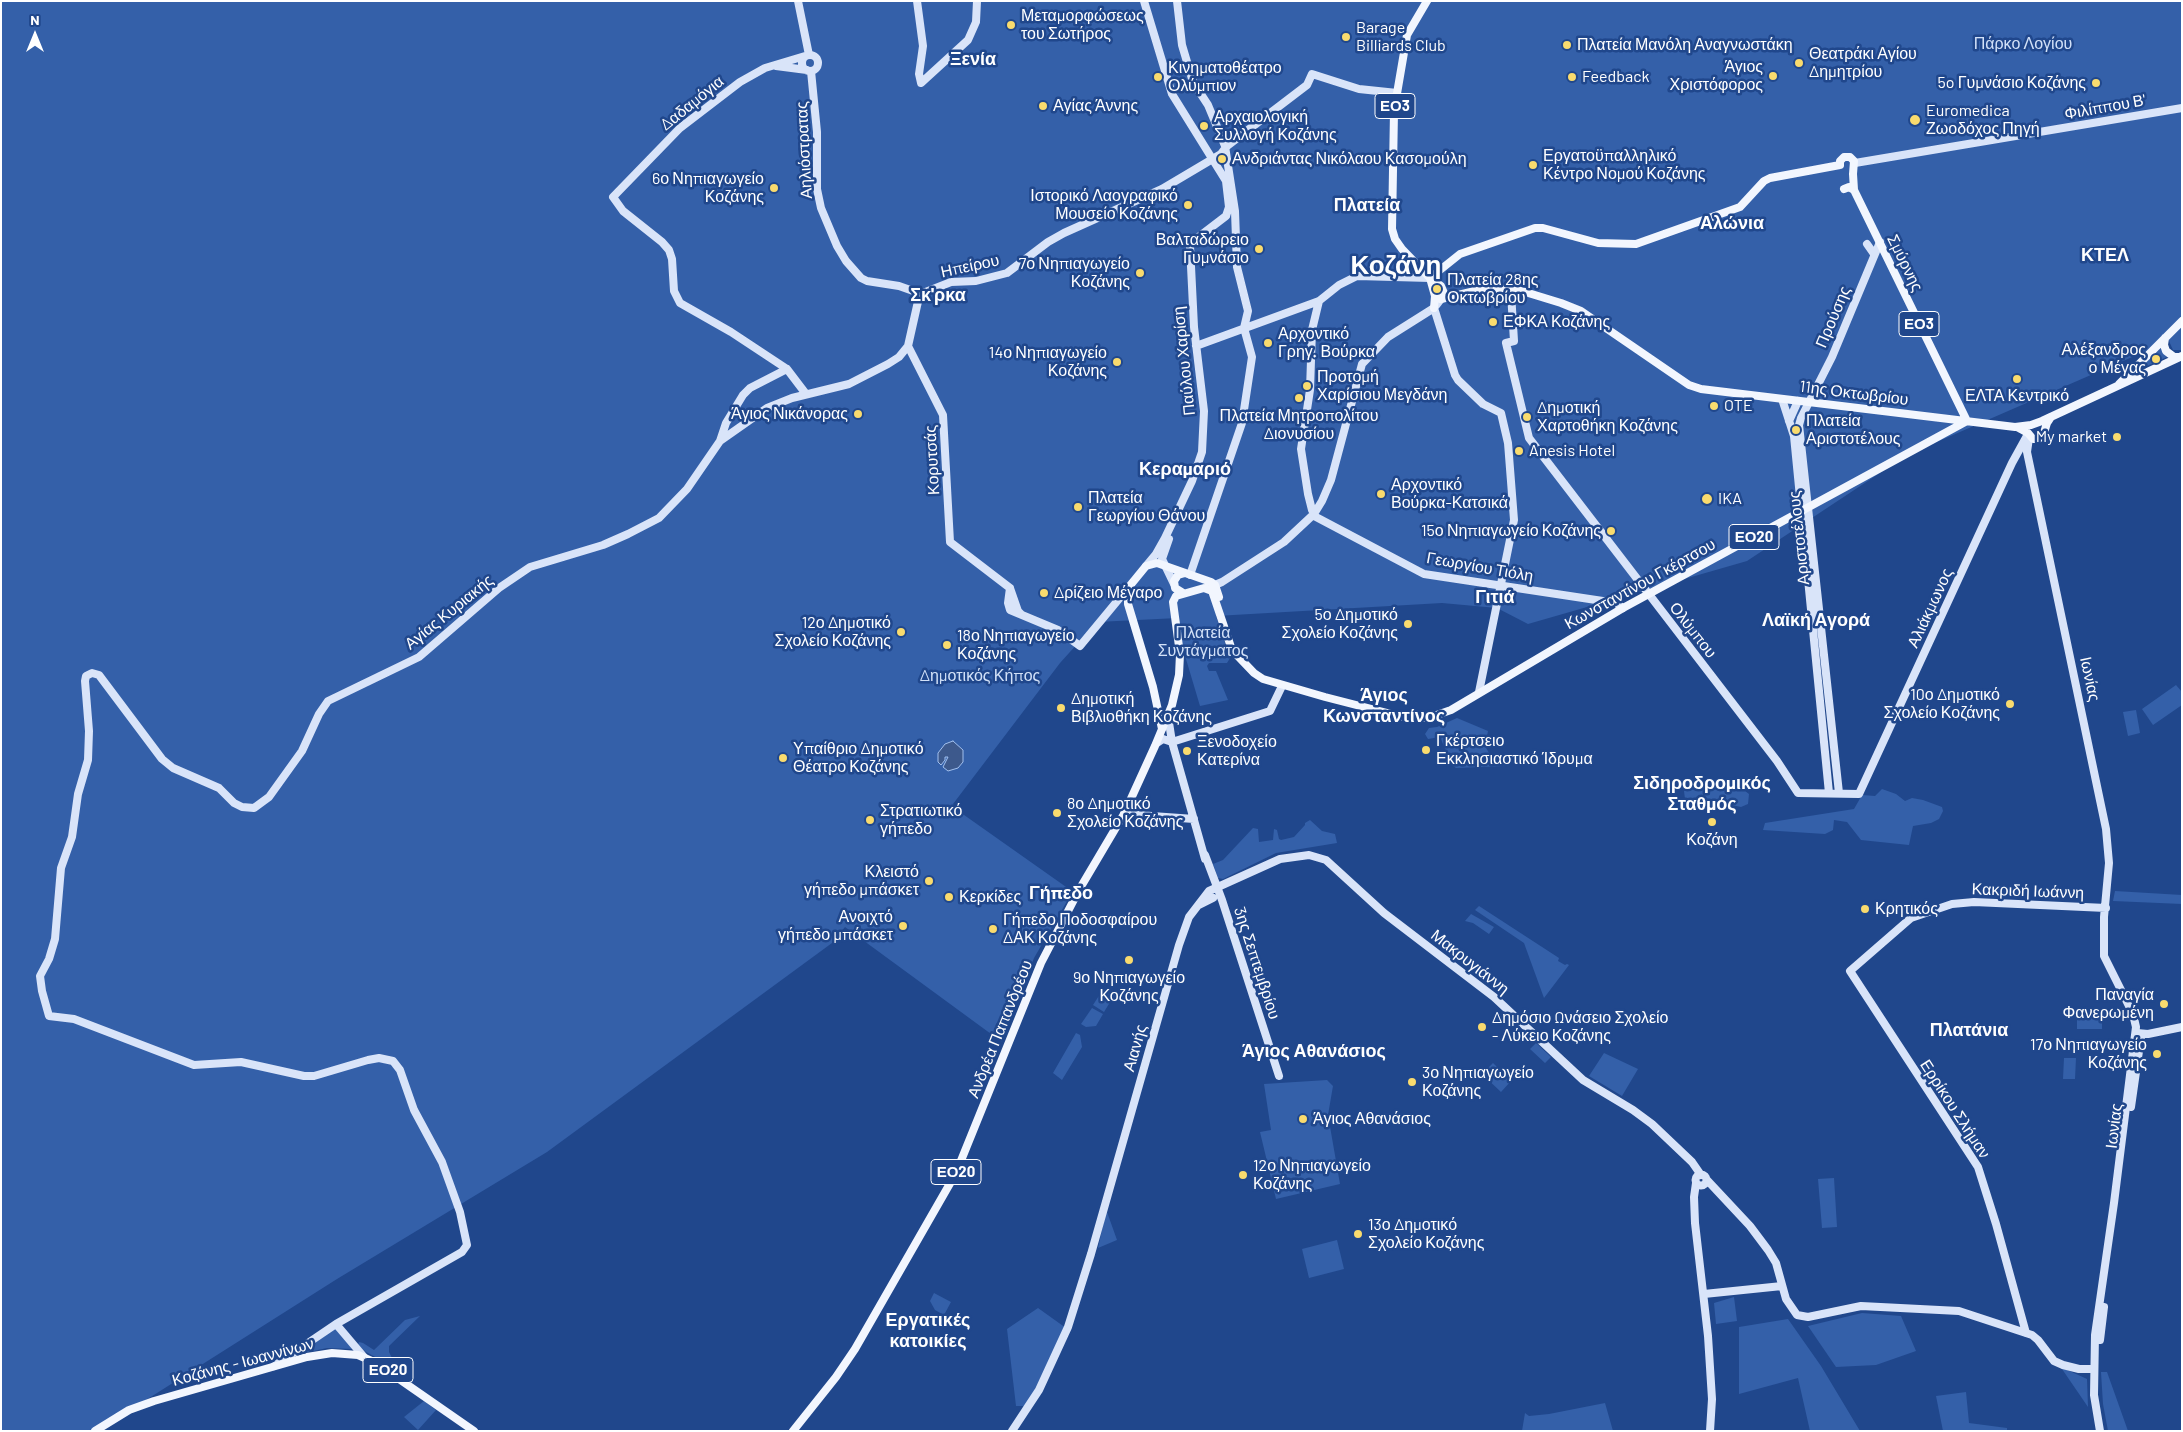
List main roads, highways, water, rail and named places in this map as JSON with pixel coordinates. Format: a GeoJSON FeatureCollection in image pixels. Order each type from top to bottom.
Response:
{"type":"FeatureCollection","features":[{"type":"Feature","properties":{"kind":"main road","name":"ΕΟ3"},"geometry":{"type":"LineString","coordinates":[[1427,1],[1407,35],[1397,93],[1394,121],[1392,229],[1396,242],[1430,278]]}},
{"type":"Feature","properties":{"kind":"main road"},"geometry":{"type":"LineString","coordinates":[[1846,156],[1852,158],[1854,166],[1845,172],[1840,165],[1841,160],[1846,156]]}},
{"type":"Feature","properties":{"kind":"main road"},"geometry":{"type":"LineString","coordinates":[[1434,308],[1438,297],[1430,278],[1460,254],[1535,228],[1598,243],[1636,244],[1740,207],[1764,181],[1770,178],[1840,165]]}},
{"type":"Feature","properties":{"kind":"main road","name":"Σμύρνης"},"geometry":{"type":"LineString","coordinates":[[1854,166],[1854,190],[1967,421]]}},
{"type":"Feature","properties":{"kind":"main road"},"geometry":{"type":"LineString","coordinates":[[1844,189],[1849,187],[1854,190]]}},
{"type":"Feature","properties":{"kind":"main road","name":"11ης Οκτωβρίου"},"geometry":{"type":"LineString","coordinates":[[1438,297],[1482,290],[1512,288],[1581,311],[1689,385],[1711,391],[2015,427],[2033,424],[2051,417],[2181,357]]}},
{"type":"Feature","properties":{"kind":"main road","name":"11ης Οκτωβρίου"},"geometry":{"type":"LineString","coordinates":[[2116,387],[2182,320]]}},
{"type":"Feature","properties":{"kind":"main road"},"geometry":{"type":"LineString","coordinates":[[2181,357],[2174,357],[2166,351],[2164,345],[2167,335],[2182,330]]}},
{"type":"Feature","properties":{"kind":"main road"},"geometry":{"type":"LineString","coordinates":[[1949,418],[1956,414],[1959,406]]}},
{"type":"Feature","properties":{"kind":"main road"},"geometry":{"type":"LineString","coordinates":[[2044,431],[2042,426],[2033,424],[2031,436],[2042,437],[2051,417]]}},
{"type":"Feature","properties":{"kind":"main road","name":"Κωνσταντίνου Γκέρτσου"},"geometry":{"type":"LineString","coordinates":[[1268,680],[1282,686],[1403,717],[1421,719],[1434,717],[1451,710],[1648,594],[1967,421]]}},
{"type":"Feature","properties":{"kind":"main road","name":"11ης Οκτωβρίου"},"geometry":{"type":"LineString","coordinates":[[2015,427],[2031,436]]}},
{"type":"Feature","properties":{"kind":"main road","name":"3ης Σεπτεμβρίου"},"geometry":{"type":"LineString","coordinates":[[1167,720],[1153,687],[1128,604],[1128,588],[1146,566],[1153,563],[1163,564],[1188,574]]}},
{"type":"Feature","properties":{"kind":"main road"},"geometry":{"type":"LineString","coordinates":[[1186,592],[1178,590],[1174,584],[1177,576],[1188,574]]}},
{"type":"Feature","properties":{"kind":"main road","name":"ΕΟ20"},"geometry":{"type":"LineString","coordinates":[[1188,574],[1215,585],[1234,645],[1244,658],[1268,680]]}},
{"type":"Feature","properties":{"kind":"main road","name":"ΕΟ20"},"geometry":{"type":"LineString","coordinates":[[1186,592],[1194,585],[1188,574]]}},
{"type":"Feature","properties":{"kind":"main road","name":"ΕΟ20"},"geometry":{"type":"LineString","coordinates":[[1186,592],[1204,588],[1210,589],[1228,642],[1235,653],[1254,673],[1268,680]]}},
{"type":"Feature","properties":{"kind":"main road","name":"Ανδρέα Παπανδρέου"},"geometry":{"type":"LineString","coordinates":[[793,1431],[836,1377],[855,1349],[949,1185],[969,1143],[1041,963],[1073,901],[1124,814],[1167,720],[1180,666],[1173,602],[1176,596],[1186,592]]}},
{"type":"Feature","properties":{"kind":"main road","name":"3ης Σεπτεμβρίου"},"geometry":{"type":"LineString","coordinates":[[1153,687],[1167,720]]}},
{"type":"Feature","properties":{"kind":"main road"},"geometry":{"type":"LineString","coordinates":[[1162,710],[1166,712],[1167,720]]}},
{"type":"Feature","properties":{"kind":"main road","name":"Κοζάνης - Ιωαννίνων"},"geometry":{"type":"LineString","coordinates":[[95,1431],[142,1405],[306,1357],[332,1352],[364,1357],[392,1373],[474,1431]]}},
{"type":"Feature","properties":{"kind":"place","name":"Μεταμορφώσεως του Σωτήρος"},"geometry":{"type":"Point","coordinates":[1011,25]}},
{"type":"Feature","properties":{"kind":"place","name":"Barage Billiards Club"},"geometry":{"type":"Point","coordinates":[1346,37]}},
{"type":"Feature","properties":{"kind":"place","name":"Πλατεία Μανόλη Αναγνωστάκη"},"geometry":{"type":"Point","coordinates":[1567,45]}},
{"type":"Feature","properties":{"kind":"place","name":"Θεατράκι Αγίου Δημητρίου"},"geometry":{"type":"Point","coordinates":[1799,63]}},
{"type":"Feature","properties":{"kind":"place","name":"Άγιος Χριστόφορος"},"geometry":{"type":"Point","coordinates":[1773,76]}},
{"type":"Feature","properties":{"kind":"place","name":"Κινηματοθέατρο Ολύμπιον"},"geometry":{"type":"Point","coordinates":[1158,77]}},
{"type":"Feature","properties":{"kind":"place","name":"Feedback"},"geometry":{"type":"Point","coordinates":[1572,77]}},
{"type":"Feature","properties":{"kind":"place","name":"5o Γυμνάσιο Κοζάνης"},"geometry":{"type":"Point","coordinates":[2096,83]}},
{"type":"Feature","properties":{"kind":"place","name":"Αγίας Άννης"},"geometry":{"type":"Point","coordinates":[1043,106]}},
{"type":"Feature","properties":{"kind":"place","name":"Euromedica Ζωοδόχος Πηγή"},"geometry":{"type":"Point","coordinates":[1915,120]}},
{"type":"Feature","properties":{"kind":"place","name":"Αρχαιολογική Συλλογή Κοζάνης"},"geometry":{"type":"Point","coordinates":[1204,126]}},
{"type":"Feature","properties":{"kind":"place","name":"Ανδριάντας Νικόλαου Κασομούλη"},"geometry":{"type":"Point","coordinates":[1222,159]}},
{"type":"Feature","properties":{"kind":"place","name":"Εργατοϋπαλληλικό Κέντρο Νομού Κοζάνης"},"geometry":{"type":"Point","coordinates":[1533,165]}},
{"type":"Feature","properties":{"kind":"place","name":"6ο Νηπιαγωγείο Κοζάνης"},"geometry":{"type":"Point","coordinates":[774,188]}},
{"type":"Feature","properties":{"kind":"place","name":"Ιστορικό Λαογραφικό Μουσείο Κοζάνης"},"geometry":{"type":"Point","coordinates":[1188,205]}},
{"type":"Feature","properties":{"kind":"place","name":"Βαλταδώρειο Γυμνάσιο"},"geometry":{"type":"Point","coordinates":[1259,249]}},
{"type":"Feature","properties":{"kind":"place","name":"7ο Νηπιαγωγείο Κοζάνης"},"geometry":{"type":"Point","coordinates":[1140,273]}},
{"type":"Feature","properties":{"kind":"place","name":"Πλατεία 28ης Οκτωβρίου"},"geometry":{"type":"Point","coordinates":[1437,289]}},
{"type":"Feature","properties":{"kind":"place","name":"ΕΦΚΑ Κοζάνης"},"geometry":{"type":"Point","coordinates":[1493,322]}},
{"type":"Feature","properties":{"kind":"place","name":"Αρχοντικό Γρηγ. Βούρκα"},"geometry":{"type":"Point","coordinates":[1268,343]}},
{"type":"Feature","properties":{"kind":"place","name":"Αλέξανδρος ο Μέγας"},"geometry":{"type":"Point","coordinates":[2156,359]}},
{"type":"Feature","properties":{"kind":"place","name":"14ο Νηπιαγωγείο Κοζάνης"},"geometry":{"type":"Point","coordinates":[1117,362]}},
{"type":"Feature","properties":{"kind":"place","name":"ΕΛΤΑ Κεντρικό"},"geometry":{"type":"Point","coordinates":[2017,379]}},
{"type":"Feature","properties":{"kind":"place","name":"Προτομή Χαρίσιου Μεγδάνη"},"geometry":{"type":"Point","coordinates":[1307,386]}},
{"type":"Feature","properties":{"kind":"place","name":"Πλατεία Μητροπολίτου Διονυσίου"},"geometry":{"type":"Point","coordinates":[1299,398]}},
{"type":"Feature","properties":{"kind":"place","name":"OTE"},"geometry":{"type":"Point","coordinates":[1714,406]}},
{"type":"Feature","properties":{"kind":"place","name":"Άγιος Νικάνορας"},"geometry":{"type":"Point","coordinates":[858,414]}},
{"type":"Feature","properties":{"kind":"place","name":"Δημοτική Χαρτοθήκη Κοζάνης"},"geometry":{"type":"Point","coordinates":[1527,417]}},
{"type":"Feature","properties":{"kind":"place","name":"Πλατεία Αριστοτέλους"},"geometry":{"type":"Point","coordinates":[1796,430]}},
{"type":"Feature","properties":{"kind":"place","name":"My market"},"geometry":{"type":"Point","coordinates":[2117,437]}},
{"type":"Feature","properties":{"kind":"place","name":"Anesis Hotel"},"geometry":{"type":"Point","coordinates":[1519,451]}},
{"type":"Feature","properties":{"kind":"place","name":"Αρχοντικό Βούρκα-Κατσικά"},"geometry":{"type":"Point","coordinates":[1381,494]}},
{"type":"Feature","properties":{"kind":"place","name":"IKA"},"geometry":{"type":"Point","coordinates":[1707,499]}},
{"type":"Feature","properties":{"kind":"place","name":"Πλατεία Γεωργίου Θάνου"},"geometry":{"type":"Point","coordinates":[1078,507]}},
{"type":"Feature","properties":{"kind":"place","name":"15ο Νηπιαγωγείο Κοζάνης"},"geometry":{"type":"Point","coordinates":[1611,531]}},
{"type":"Feature","properties":{"kind":"place","name":"Δρίζειο Μέγαρο"},"geometry":{"type":"Point","coordinates":[1044,593]}},
{"type":"Feature","properties":{"kind":"place","name":"5ο Δημοτικό Σχολείο Κοζάνης"},"geometry":{"type":"Point","coordinates":[1408,624]}},
{"type":"Feature","properties":{"kind":"place","name":"12ο Δημοτικό Σχολείο Κοζάνης"},"geometry":{"type":"Point","coordinates":[901,632]}},
{"type":"Feature","properties":{"kind":"place","name":"18ο Νηπιαγωγείο Κοζάνης"},"geometry":{"type":"Point","coordinates":[947,645]}},
{"type":"Feature","properties":{"kind":"place","name":"10ο Δημοτικό Σχολείο Κοζάνης"},"geometry":{"type":"Point","coordinates":[2010,704]}},
{"type":"Feature","properties":{"kind":"place","name":"Δημοτική Βιβλιοθήκη Κοζάνης"},"geometry":{"type":"Point","coordinates":[1061,708]}},
{"type":"Feature","properties":{"kind":"place","name":"Γκέρτσειο Εκκλησιαστικό Ίδρυμα"},"geometry":{"type":"Point","coordinates":[1426,750]}},
{"type":"Feature","properties":{"kind":"place","name":"Ξενοδοχείο Κατερίνα"},"geometry":{"type":"Point","coordinates":[1187,751]}},
{"type":"Feature","properties":{"kind":"place","name":"Υπαίθριο Δημοτικό Θέατρο Κοζάνης"},"geometry":{"type":"Point","coordinates":[783,758]}},
{"type":"Feature","properties":{"kind":"place","name":"8ο Δημοτικό Σχολείο Κοζάνης"},"geometry":{"type":"Point","coordinates":[1057,813]}},
{"type":"Feature","properties":{"kind":"place","name":"Στρατιωτικό γήπεδο"},"geometry":{"type":"Point","coordinates":[870,820]}},
{"type":"Feature","properties":{"kind":"place","name":"Κοζάνη"},"geometry":{"type":"Point","coordinates":[1712,822]}},
{"type":"Feature","properties":{"kind":"place","name":"Κλειστό γήπεδο μπάσκετ"},"geometry":{"type":"Point","coordinates":[929,881]}},
{"type":"Feature","properties":{"kind":"place","name":"Κερκίδες"},"geometry":{"type":"Point","coordinates":[949,897]}},
{"type":"Feature","properties":{"kind":"place","name":"Κρητικός"},"geometry":{"type":"Point","coordinates":[1865,909]}},
{"type":"Feature","properties":{"kind":"place","name":"Ανοιχτό γήπεδο μπάσκετ"},"geometry":{"type":"Point","coordinates":[903,926]}},
{"type":"Feature","properties":{"kind":"place","name":"Γήπεδο Ποδοσφαίρου ΔΑΚ Κοζάνης"},"geometry":{"type":"Point","coordinates":[993,929]}},
{"type":"Feature","properties":{"kind":"place","name":"9ο Νηπιαγωγείο Κοζάνης"},"geometry":{"type":"Point","coordinates":[1129,960]}},
{"type":"Feature","properties":{"kind":"place","name":"Παναγία Φανερωμένη"},"geometry":{"type":"Point","coordinates":[2164,1004]}},
{"type":"Feature","properties":{"kind":"place","name":"Δημόσιο Ωνάσειο Σχολείο - Λύκειο Κοζάνης"},"geometry":{"type":"Point","coordinates":[1482,1027]}},
{"type":"Feature","properties":{"kind":"place","name":"17ο Νηπιαγωγείο Κοζάνης"},"geometry":{"type":"Point","coordinates":[2157,1054]}},
{"type":"Feature","properties":{"kind":"place","name":"3ο Νηπιαγωγείο Κοζάνης"},"geometry":{"type":"Point","coordinates":[1412,1082]}},
{"type":"Feature","properties":{"kind":"place","name":"Άγιος Αθανάσιος"},"geometry":{"type":"Point","coordinates":[1303,1119]}},
{"type":"Feature","properties":{"kind":"place","name":"12ο Νηπιαγωγείο Κοζάνης"},"geometry":{"type":"Point","coordinates":[1243,1175]}},
{"type":"Feature","properties":{"kind":"place","name":"13ο Δημοτικό Σχολείο Κοζάνης"},"geometry":{"type":"Point","coordinates":[1358,1234]}},
{"type":"Feature","properties":{"kind":"district","name":"Ξενία"},"geometry":{"type":"Point","coordinates":[973,59]}},
{"type":"Feature","properties":{"kind":"district","name":"Πλατεία"},"geometry":{"type":"Point","coordinates":[1367,205]}},
{"type":"Feature","properties":{"kind":"district","name":"Αλώνια"},"geometry":{"type":"Point","coordinates":[1732,223]}},
{"type":"Feature","properties":{"kind":"district","name":"ΚΤΕΛ"},"geometry":{"type":"Point","coordinates":[2105,255]}},
{"type":"Feature","properties":{"kind":"district","name":"Κοζάνη"},"geometry":{"type":"Point","coordinates":[1396,265]}},
{"type":"Feature","properties":{"kind":"district","name":"Σκ'ρκα"},"geometry":{"type":"Point","coordinates":[938,295]}},
{"type":"Feature","properties":{"kind":"district","name":"Κεραμαριό"},"geometry":{"type":"Point","coordinates":[1185,469]}},
{"type":"Feature","properties":{"kind":"district","name":"Γιτιά"},"geometry":{"type":"Point","coordinates":[1495,597]}},
{"type":"Feature","properties":{"kind":"district","name":"Λαϊκή Αγορά"},"geometry":{"type":"Point","coordinates":[1816,620]}},
{"type":"Feature","properties":{"kind":"district","name":"Άγιος Κωνσταντίνος"},"geometry":{"type":"Point","coordinates":[1384,705]}},
{"type":"Feature","properties":{"kind":"district","name":"Σιδηροδρομικός Σταθμός"},"geometry":{"type":"Point","coordinates":[1702,793]}},
{"type":"Feature","properties":{"kind":"district","name":"Γήπεδο"},"geometry":{"type":"Point","coordinates":[1061,893]}},
{"type":"Feature","properties":{"kind":"district","name":"Πλατάνια"},"geometry":{"type":"Point","coordinates":[1969,1030]}},
{"type":"Feature","properties":{"kind":"district","name":"Άγιος Αθανάσιος"},"geometry":{"type":"Point","coordinates":[1314,1051]}},
{"type":"Feature","properties":{"kind":"district","name":"Εργατικές κατοικίες"},"geometry":{"type":"Point","coordinates":[928,1330]}},
{"type":"Feature","properties":{"kind":"park label","name":"Πάρκο Λογίου"},"geometry":{"type":"Point","coordinates":[2023,44]}},
{"type":"Feature","properties":{"kind":"park label","name":"Πλατεία Συντάγματος"},"geometry":{"type":"Point","coordinates":[1203,642]}},
{"type":"Feature","properties":{"kind":"park label","name":"Δημοτικός Κήπος"},"geometry":{"type":"Point","coordinates":[980,676]}}]}
